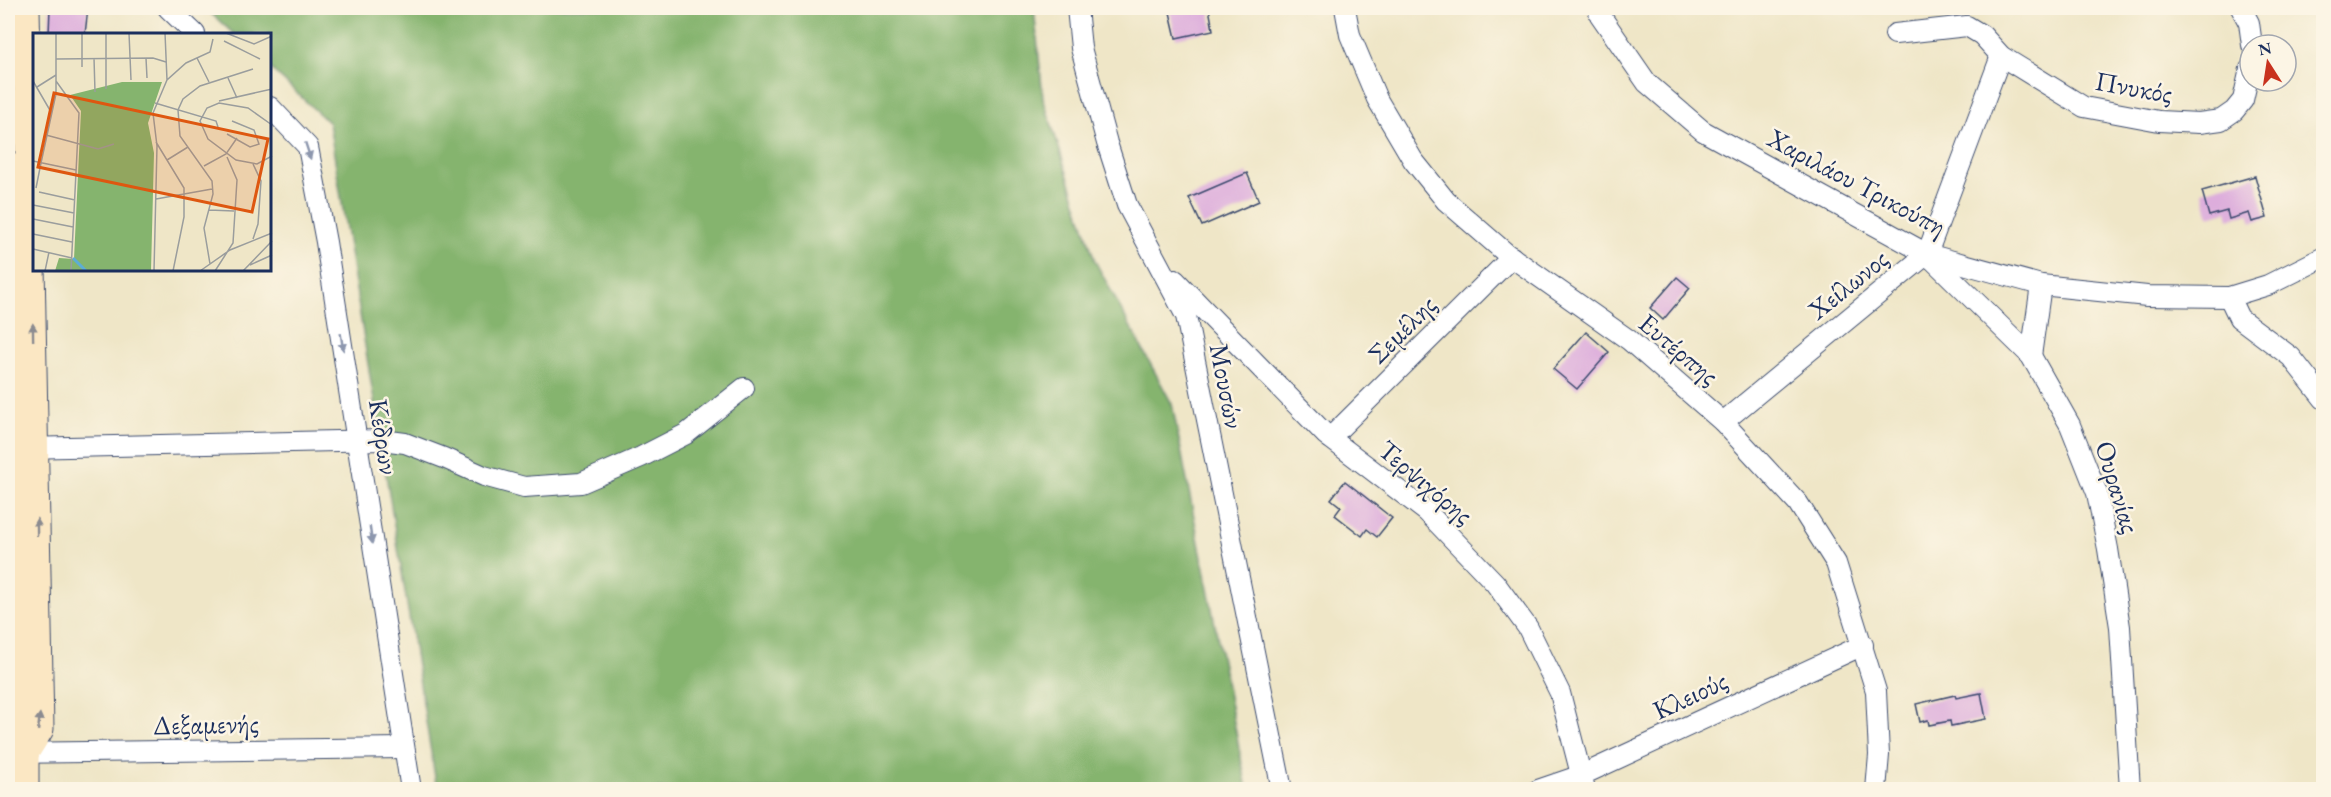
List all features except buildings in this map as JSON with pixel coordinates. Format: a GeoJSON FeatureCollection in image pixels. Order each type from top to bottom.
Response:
{"type":"FeatureCollection","features":[{"type":"Feature","properties":{"kind":"street"},"geometry":{"type":"LineString","coordinates":[[25,789],[16,753],[14,728],[30,214],[26,8]]}},
{"type":"Feature","properties":{"kind":"street"},"geometry":{"type":"LineString","coordinates":[[168,8],[194,33]]}},
{"type":"Feature","properties":{"kind":"street","name":"Τερψιχόρης"},"geometry":{"type":"LineString","coordinates":[[1077,8],[1081,48],[1127,205],[1159,262],[1194,313],[1330,438],[1427,512],[1495,583],[1528,628],[1560,693],[1584,782]]}},
{"type":"Feature","properties":{"kind":"street","name":"Ευτέρπης"},"geometry":{"type":"LineString","coordinates":[[1345,8],[1350,35],[1377,99],[1413,160],[1446,201],[1512,257],[1629,340],[1723,422],[1798,503],[1836,563],[1876,691],[1879,755],[1876,789]]}},
{"type":"Feature","properties":{"kind":"street","name":"Χαριλάου Τρικούπη"},"geometry":{"type":"LineString","coordinates":[[1598,8],[1600,15],[1647,83],[1703,131],[1927,254],[2041,285],[2147,296],[2229,297],[2268,285],[2324,257]]}},
{"type":"Feature","properties":{"kind":"street"},"geometry":{"type":"LineString","coordinates":[[2241,8],[2250,33]]}},
{"type":"Feature","properties":{"kind":"street","name":"Πνυκός"},"geometry":{"type":"LineString","coordinates":[[1895,33],[1966,26],[1982,35],[2001,56],[2084,107],[2158,122],[2199,123],[2221,120],[2234,111],[2244,93]]}},
{"type":"Feature","properties":{"kind":"street","name":"Χείλωνος"},"geometry":{"type":"LineString","coordinates":[[1723,422],[1927,254],[2001,56]]}},
{"type":"Feature","properties":{"kind":"street","name":"Κέδρων"},"geometry":{"type":"LineString","coordinates":[[272,109],[308,147],[326,242],[411,789]]}},
{"type":"Feature","properties":{"kind":"street"},"geometry":{"type":"LineString","coordinates":[[8,165],[23,448]]}},
{"type":"Feature","properties":{"kind":"street"},"geometry":{"type":"LineString","coordinates":[[8,188],[30,214]]}},
{"type":"Feature","properties":{"kind":"street","name":"Ουρανίας"},"geometry":{"type":"LineString","coordinates":[[1927,254],[2031,356],[2070,425],[2097,493],[2109,549],[2120,627],[2130,789]]}},
{"type":"Feature","properties":{"kind":"street","name":"Σεμέλης"},"geometry":{"type":"LineString","coordinates":[[1330,438],[1512,257]]}},
{"type":"Feature","properties":{"kind":"street"},"geometry":{"type":"LineString","coordinates":[[2031,356],[2041,285]]}},
{"type":"Feature","properties":{"kind":"street"},"geometry":{"type":"LineString","coordinates":[[2229,297],[2239,318],[2291,357],[2324,399]]}},
{"type":"Feature","properties":{"kind":"street","name":"Μουσών"},"geometry":{"type":"LineString","coordinates":[[1194,313],[1282,789]]}},
{"type":"Feature","properties":{"kind":"street"},"geometry":{"type":"LineString","coordinates":[[23,448],[382,440],[405,443],[484,476],[524,487],[581,483],[641,457],[686,434],[744,388]]}},
{"type":"Feature","properties":{"kind":"street","name":"Κλειούς"},"geometry":{"type":"LineString","coordinates":[[1538,789],[1584,782],[1863,645]]}},
{"type":"Feature","properties":{"kind":"street","name":"Δεξαμενής"},"geometry":{"type":"LineString","coordinates":[[16,753],[404,748]]}},
{"type":"Feature","properties":{"kind":"green space"},"geometry":{"type":"Polygon","coordinates":[[[205,8],[1034,8],[1043,98],[1095,261],[1172,404],[1247,789],[437,789],[329,123],[272,70],[272,33],[233,33],[205,8]]]}}]}
